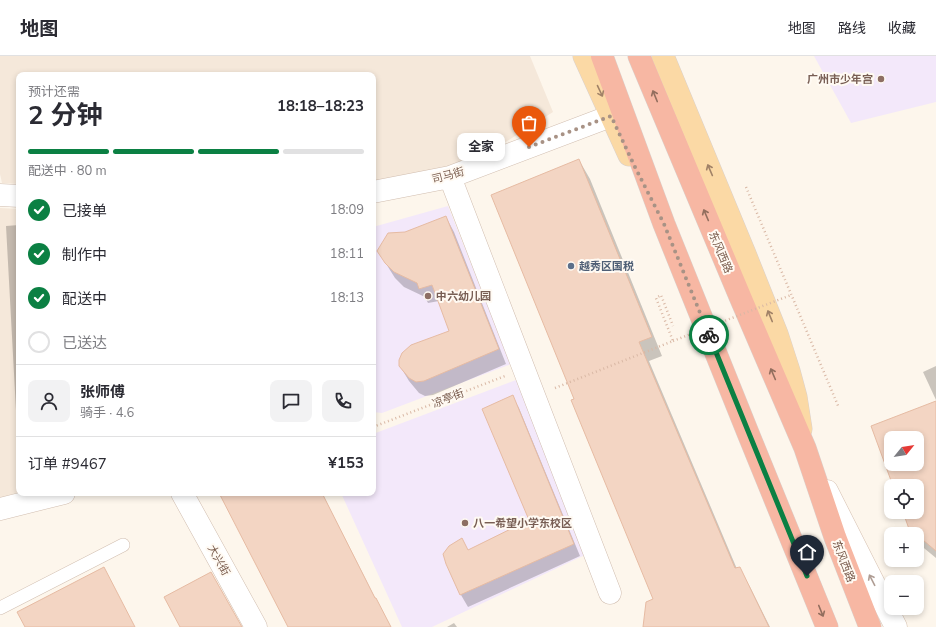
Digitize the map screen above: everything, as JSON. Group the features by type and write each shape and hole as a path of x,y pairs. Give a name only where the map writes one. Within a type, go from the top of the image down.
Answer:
{"highway":[{"path":"602,56 664,224 827,627"},
{"name":"东风西路","path":"639,56 740,299 805,448 835,537 870,627"}],"main road":[{"path":"584,56 635,167 664,224"},
{"name":"东风西路","path":"663,56 777,334 796,397 805,448"}],"street":[{"name":"司马街","path":"376,191 450,177 611,116"},
{"path":"450,177 610,593"},
{"path":"0,195 16,196"},
{"path":"805,448 896,627"},
{"path":"0,509 52,496"},
{"name":"大兴街","path":"184,496 256,627"}],"lane":[{"path":"0,608 122,545"}],"path":[{"path":"746,188 839,408"},
{"path":"673,326 661,295 656,298 673,341"},
{"path":"534,397 791,295"},
{"name":"凉亭街","path":"376,426 524,369"}],"shaded area":[{"path":"0,56 530,56 553,112 450,177 376,191 376,72 16,72 16,184 2,183 0,174"},
{"name":"广州市少年宫","path":"814,56 936,56 936,102 851,123"},
{"name":"中六幼儿园","path":"448,206 511,364 382,413 376,412 376,226"},
{"path":"0,208 16,209 16,493 0,498"},
{"name":"八一希望小学东校区","path":"516,380 587,554 432,627 402,627 342,496 376,496 376,433"}],"building":[{"path":"579,159 652,337 639,342 735,568 740,567 769,627 643,627 646,602 653,599 571,400 574,399 491,195"},
{"path":"446,216 499,349 424,381 416,382 409,378 399,366 399,360 402,353 411,345 449,331 432,285 419,289 417,283 394,272 385,263 377,251 388,233 405,232"},
{"path":"513,395 574,544 460,595 443,554 449,546 462,538 468,550 529,520 482,409"},
{"path":"936,401 936,551 924,541 924,527 908,527 905,519 924,519 924,479 890,479 888,471 924,471 924,431 884,431 884,461 871,426"},
{"path":"221,496 324,496 391,627 288,627"},
{"path":"104,567 135,627 25,627 17,612"},
{"path":"211,572 242,627 180,627 164,597"}],"way so far":[{"path":"529,147 611,116 664,224 709,335"}],"place":[{"name":"广州市少年宫","path":"881,79"},
{"name":"全家","path":"529,147"},
{"name":"越秀区国税","path":"571,266"},
{"name":"中六幼儿园","path":"428,296"},
{"name":"八一希望小学东校区","path":"465,523"}],"route":[{"path":"709,335 807,576"}]}
